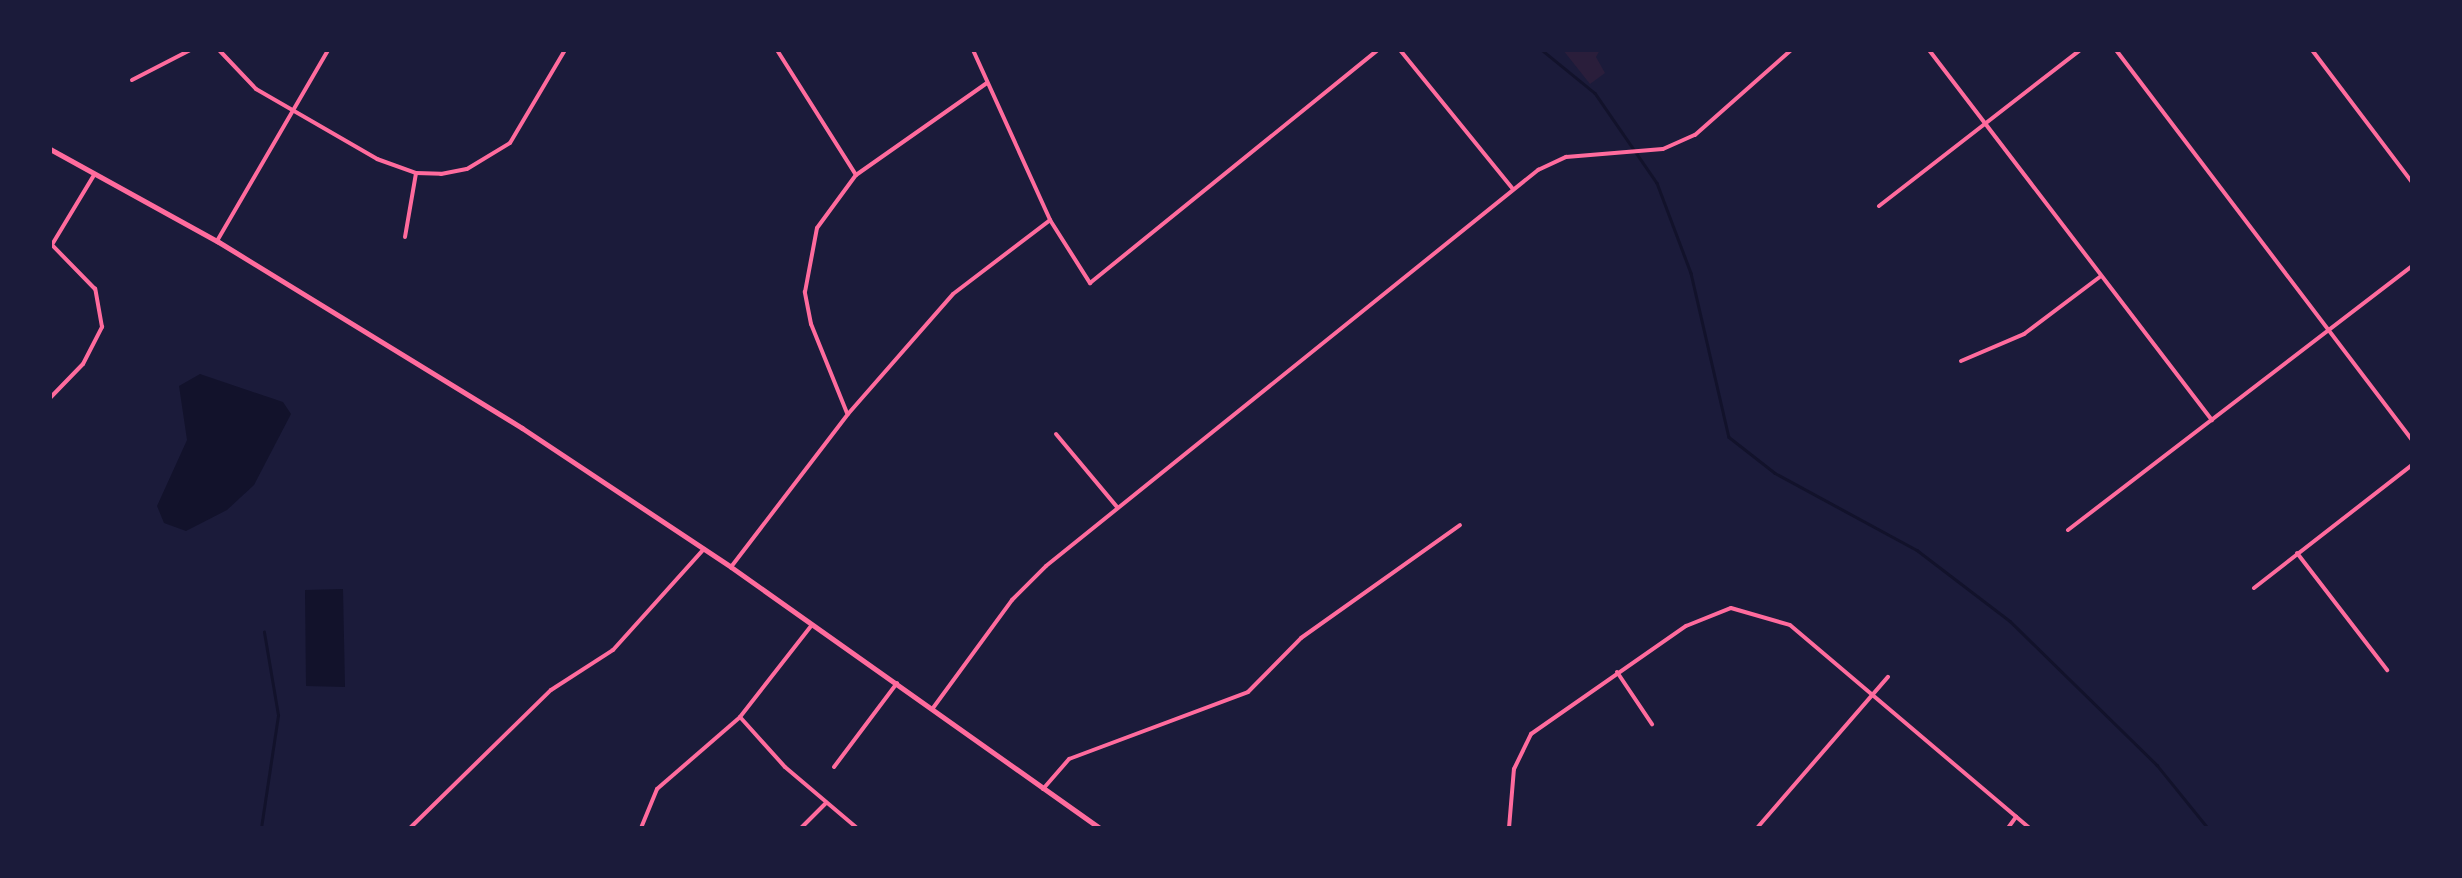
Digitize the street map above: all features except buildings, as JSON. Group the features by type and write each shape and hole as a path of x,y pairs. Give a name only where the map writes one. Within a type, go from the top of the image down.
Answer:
{"street":[{"path":"132,80 190,50"},
{"path":"219,50 241,79 378,159 416,174 466,170 510,143 565,50"},
{"path":"217,241 328,50"},
{"path":"777,50 856,175"},
{"path":"972,50 1050,220 1090,283 1378,50"},
{"path":"1400,50 1512,189"},
{"path":"932,708 1012,600 1117,507 1512,189 1566,157 1664,148 1696,136 1791,50"},
{"path":"1929,50 2212,420"},
{"path":"1880,206 2080,50"},
{"path":"2116,50 2412,440"},
{"path":"2312,50 2412,182"},
{"path":"848,414 810,324 805,292 817,228 856,175 987,84"},
{"path":"50,148 217,241 732,566 1099,828"},
{"path":"50,398 83,364 102,327 95,289 51,245 94,174"},
{"path":"405,236 416,174"},
{"path":"732,566 848,414 953,294 1050,220"},
{"path":"2068,530 2412,266"},
{"path":"1961,361 2024,334 2102,276"},
{"path":"1056,434 1117,507"},
{"path":"2254,588 2412,466"},
{"path":"1043,790 1069,759 1248,692 1301,638 1460,525"},
{"path":"410,828 490,744 551,690 613,650 704,548"},
{"path":"2297,553 2387,670"},
{"path":"1508,828 1514,769 1530,734 1701,618 1748,609 1790,626 2029,828"},
{"path":"641,828 658,790 740,717 812,625"},
{"path":"1618,672 1652,724"},
{"path":"1757,828 1888,677"},
{"path":"834,767 896,683"},
{"path":"740,717 857,828"},
{"path":"801,828 826,802"},
{"path":"2008,828 2016,817"}],"shaded area":[{"path":"1563,50 1600,50 1596,57 1605,73 1590,84"},
{"path":"200,374 283,402 291,414 254,485 227,510 186,531 164,523 157,506 187,440 179,386"},
{"path":"343,589 345,687 306,686 305,590"}],"waterway":[{"path":"1542,50 1595,93 1657,183 1691,273 1729,437 1775,473 1917,550 2010,621 2157,765 2208,828"},
{"path":"261,828 278,715 264,632"}]}
